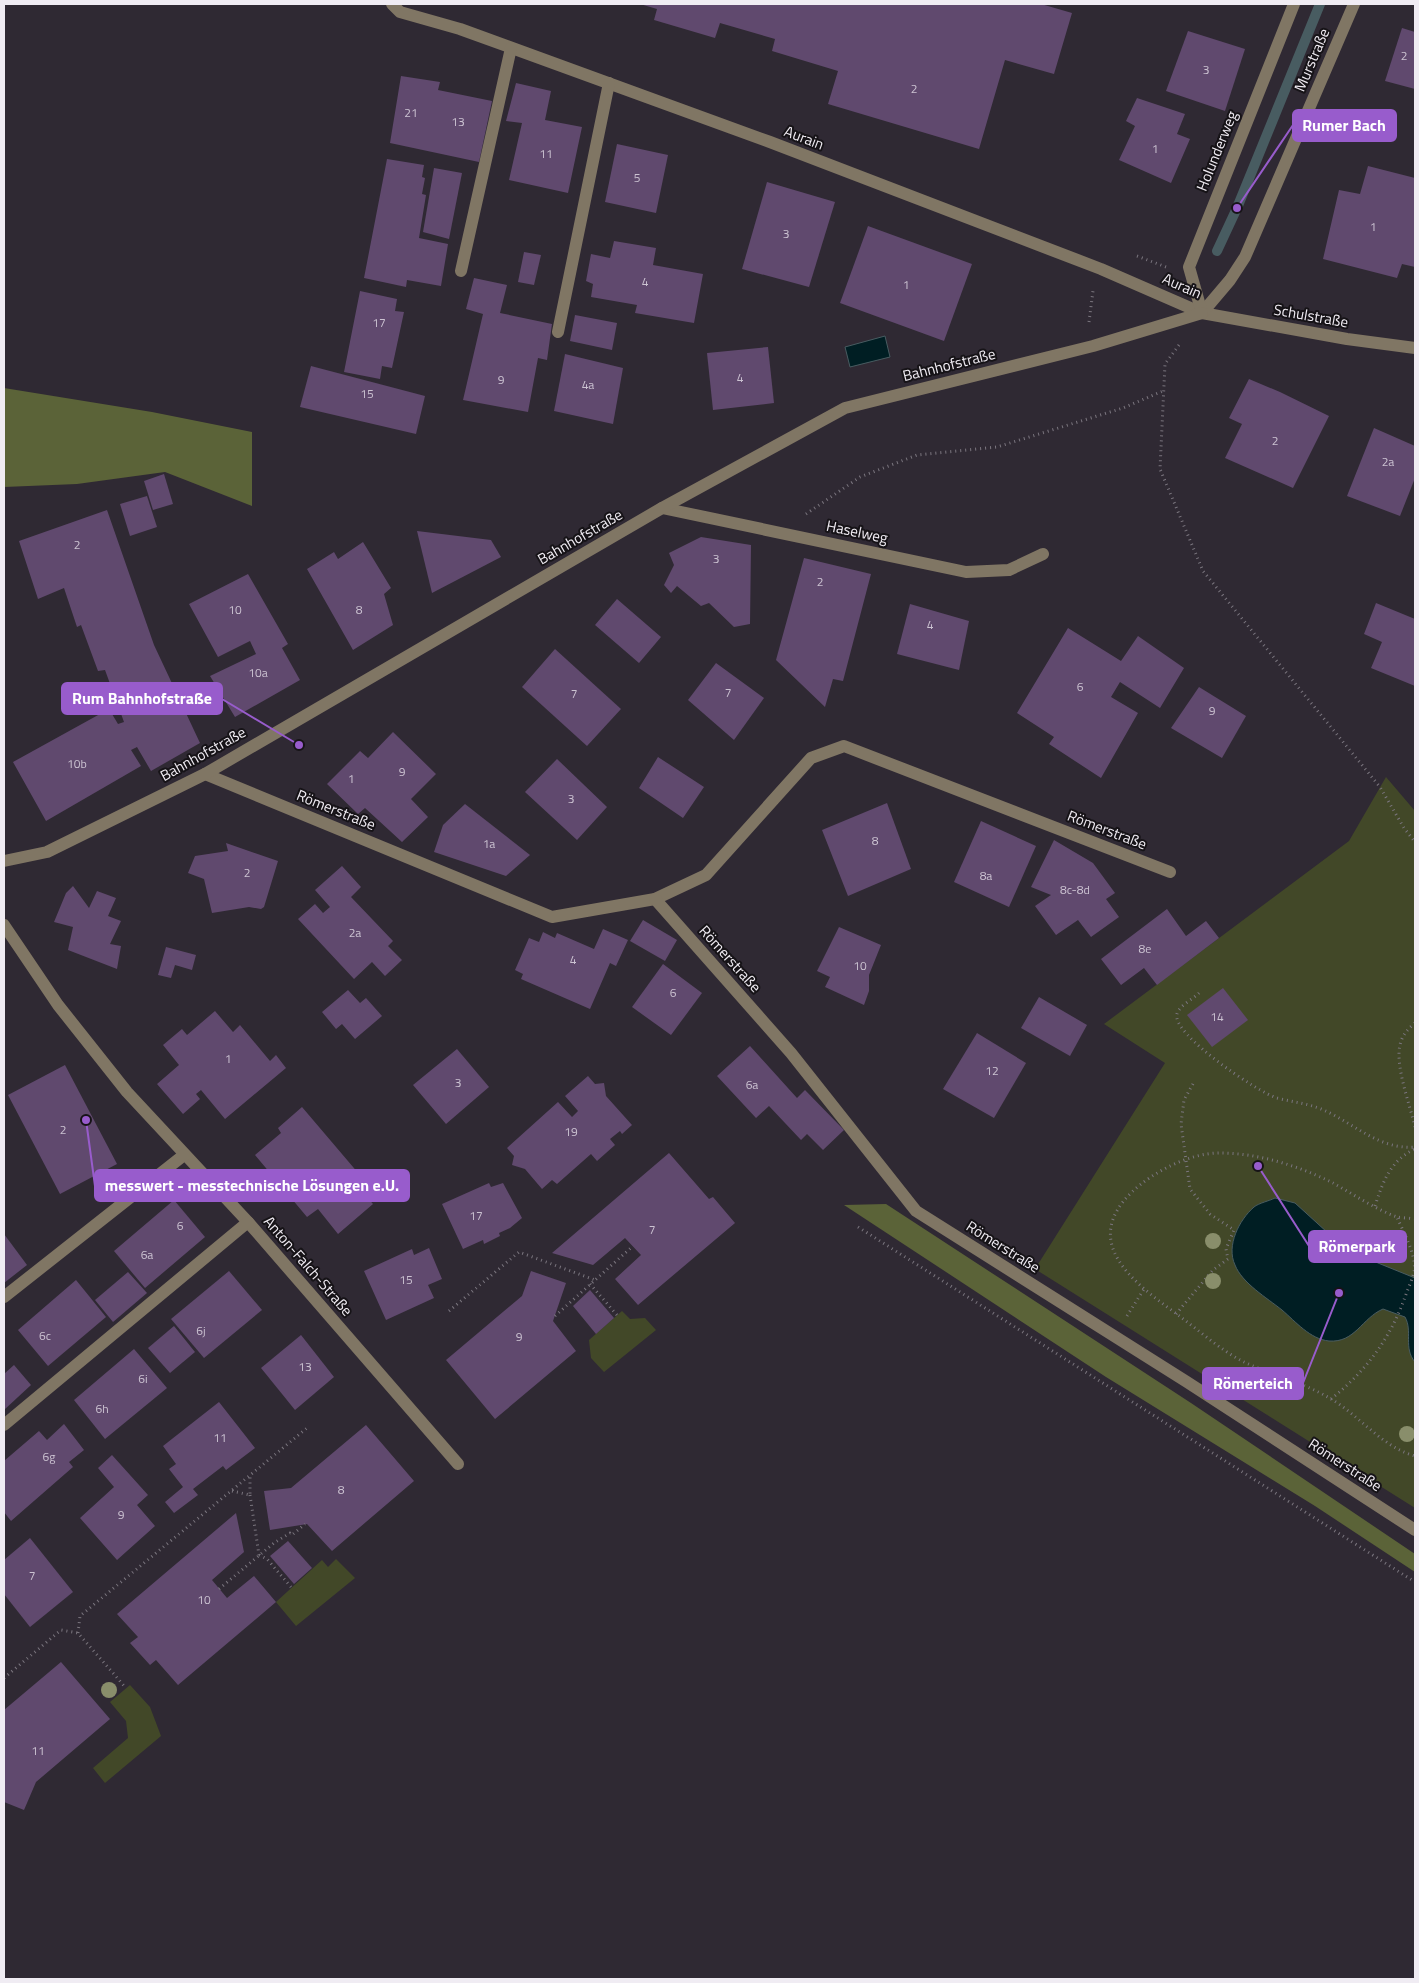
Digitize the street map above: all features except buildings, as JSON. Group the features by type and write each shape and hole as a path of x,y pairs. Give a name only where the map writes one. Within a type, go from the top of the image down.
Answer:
{"street":[{"name":"Aurain","path":"392,4 400,12 511,48 770,142 1083,262 1202,313"},
{"name":"Holunderweg","path":"1202,313 1189,267 1294,4"},
{"name":"Murstraße","path":"1202,313 1230,280 1245,257 1354,4"},
{"path":"461,271 511,48"},
{"path":"558,332 608,83"},
{"name":"Bahnhofstraße","path":"4,861 47,852 205,774 662,508 845,408 1093,346 1202,313"},
{"name":"Schulstraße","path":"1202,313 1346,339 1415,348"},
{"name":"Haselweg","path":"662,508 966,572 1009,570 1043,554"},
{"name":"Römerstraße","path":"205,774 552,917 655,899 706,875 811,758 844,746 1170,872"},
{"name":"Römerstraße","path":"655,899 792,1052 916,1211 1415,1530"},
{"name":"Anton-Falch-Straße","path":"4,925 58,1005 88,1045 184,1155 248,1222 458,1464"},
{"path":"4,1297 184,1155"},
{"path":"4,1425 248,1222"}],"path":[{"path":"1093,346 1089,324 1090,300 1095,287"},
{"path":"1202,313 1165,364 1160,469 1203,571 1380,787 1404,828 1415,842"},
{"path":"778,532 860,477 917,455 996,447 1123,408 1163,391"},
{"path":"1199,994 1181,1008 1177,1015 1178,1022 1201,1050 1275,1098 1300,1101 1322,1109 1372,1138 1389,1145 1415,1148"},
{"path":"1415,1023 1406,1030 1400,1044 1399,1059 1415,1127"},
{"path":"1176,1314 1213,1270 1228,1259 1226,1249 1234,1230 1210,1214 1190,1189 1184,1160 1181,1113 1184,1100 1194,1082"},
{"path":"1375,1206 1388,1170 1415,1148"},
{"path":"1415,1219 1397,1217 1331,1182 1274,1161 1219,1153 1184,1160 1143,1183 1122,1204 1114,1218 1111,1234 1113,1250 1126,1272 1176,1314 1242,1361 1332,1399 1384,1440 1405,1453 1415,1456"},
{"path":"1332,1399 1373,1360 1399,1314 1412,1276 1414,1262 1397,1217"},
{"path":"858,1227 1415,1582"},
{"path":"555,1316 633,1246"},
{"path":"448,1311 519,1252 595,1280"},
{"path":"590,1284 617,1315"},
{"path":"1114,1336 1144,1289"},
{"path":"78,1633 80,1616 307,1428"},
{"path":"250,1475 250,1495 260,1555"},
{"path":"231,1490 250,1495"},
{"path":"219,1589 260,1555 290,1533 292,1535 305,1524"},
{"path":"260,1555 267,1559 291,1587"},
{"path":"4,1678 61,1630 78,1633 126,1688"}],"green space":[{"path":"4,388 152,412 252,432 252,506 165,472 77,484 4,487"},
{"path":"1386,777 1415,811 1415,1508 1035,1269 1165,1063 1104,1024 1349,841"},
{"path":"886,1204 1191,1403 1415,1554 1415,1572 1315,1506 1106,1377 844,1205"},
{"path":"622,1311 630,1319 645,1318 656,1330 604,1372 591,1358 589,1340"},
{"path":"336,1559 355,1578 296,1626 276,1602 322,1560 328,1567"},
{"path":"130,1685 150,1707 161,1736 105,1783 93,1768 128,1738 126,1721 110,1702"}],"shaded area":[{"path":"885,336 890,357 850,367 845,347"},
{"path":"1275,1198 1295,1203 1339,1243 1378,1263 1415,1278 1415,1362 1411,1357 1405,1317 1383,1309 1345,1338 1338,1341 1322,1340 1304,1329 1243,1278 1235,1265 1232,1250 1239,1226 1254,1207"}],"waterway":[{"path":"1217,251 1237,208 1320,4"}],"place":[{"name":"Rumer Bach","path":"1237,208"},
{"name":"Rum Bahnhofstraße","path":"299,745"},
{"name":"messwert - messtechnische Lösungen e.U.","path":"86,1120"},
{"name":"Römerpark","path":"1258,1166"},
{"name":"Römerteich","path":"1339,1293"}]}
